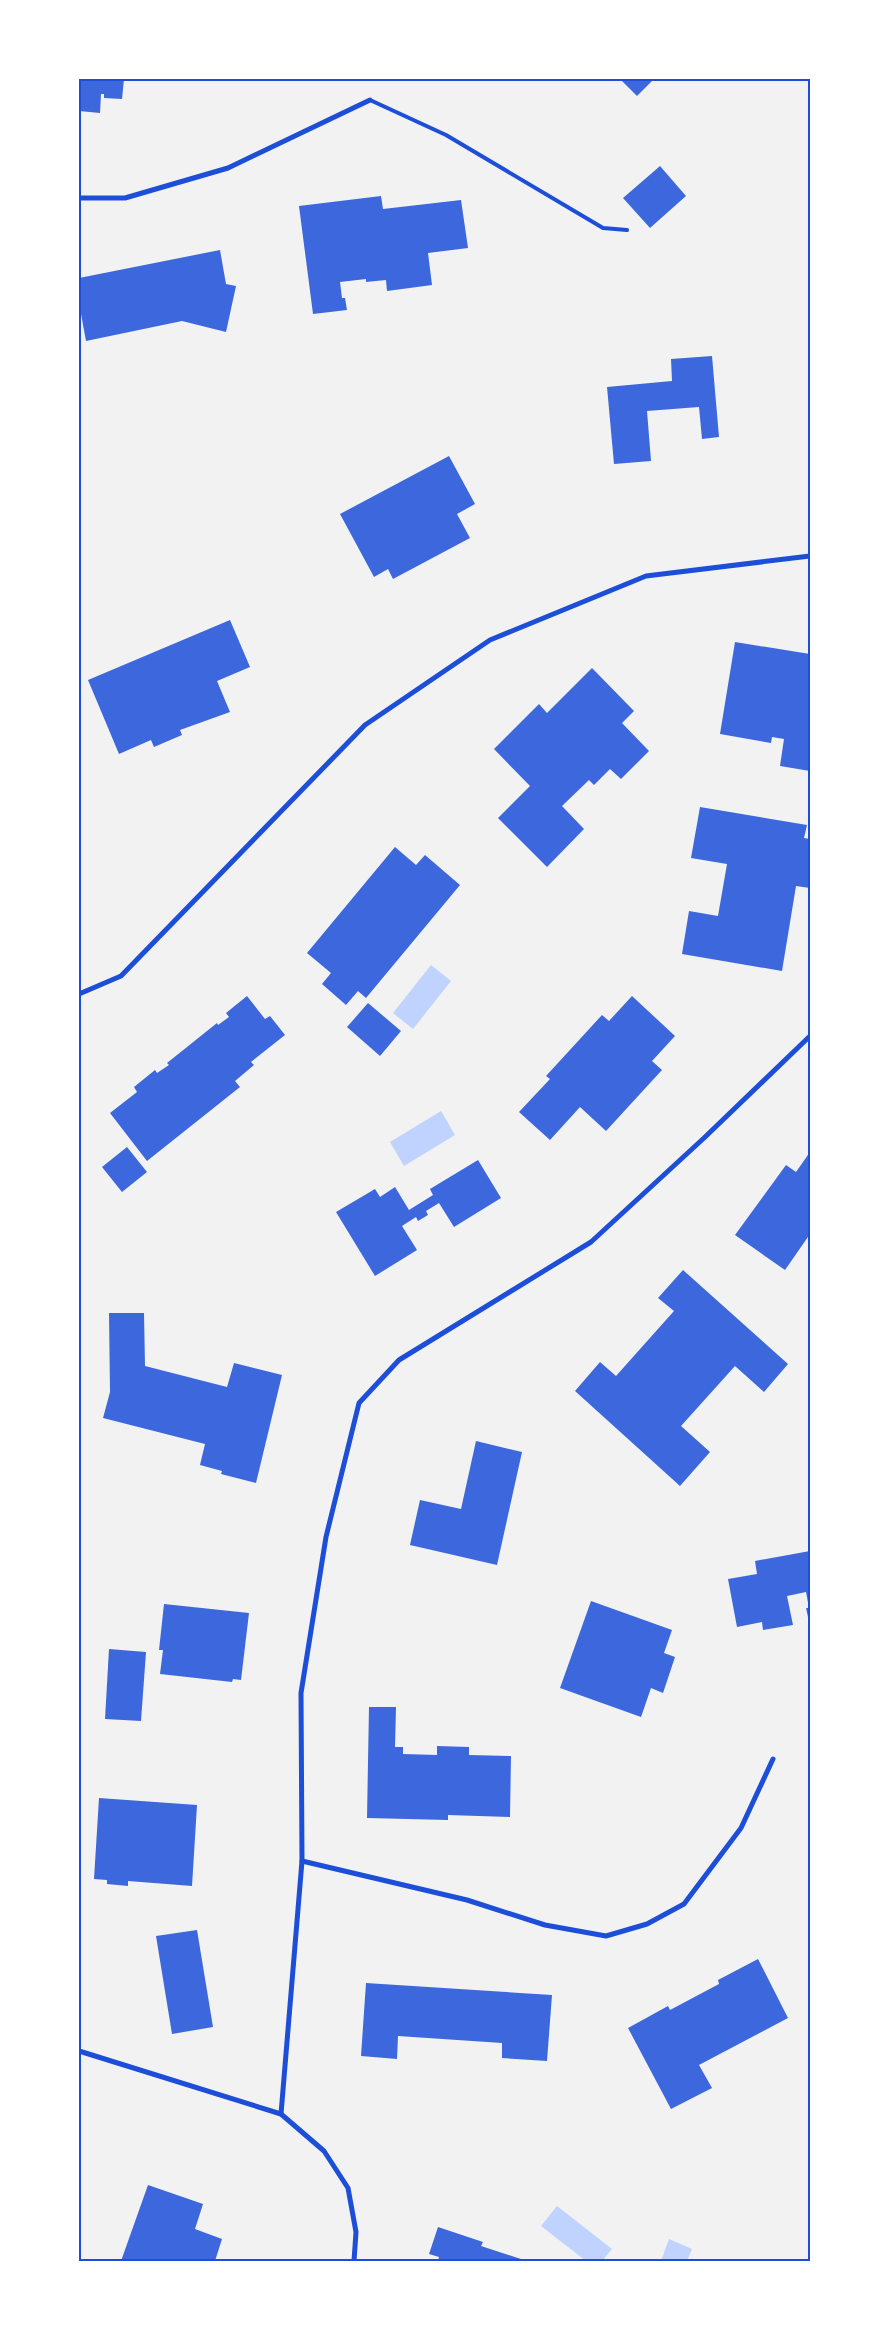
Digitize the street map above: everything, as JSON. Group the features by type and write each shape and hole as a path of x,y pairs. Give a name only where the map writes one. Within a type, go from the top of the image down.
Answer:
{"street":[{"path":"79,198 125,198 228,168 370,100"},
{"path":"79,994 121,976 366,725 490,640 646,576 810,556"},
{"path":"281,2114 302,1861 301,1693 326,1537 359,1403 398,1360 591,1242 704,1138 810,1036"},
{"path":"302,1861 467,1900 545,1925 606,1936 647,1924 684,1904 741,1828 773,1759"},
{"path":"79,2051 281,2114 324,2150 348,2188 356,2232 354,2261"}],"lane":[{"path":"370,100 446,135 603,228 627,230"}],"water":[{"path":"431,965 451,981 413,1029 393,1013"},
{"path":"441,1111 455,1135 404,1166 390,1142"},
{"path":"557,2206 612,2249 602,2261 586,2261 541,2226"},
{"path":"669,2239 692,2249 687,2261 661,2261"}],"building":[{"path":"79,79 124,79 122,99 104,98 104,94 101,94 100,113 79,111"},
{"path":"620,79 654,79 637,96"},
{"path":"660,166 686,196 650,228 623,198"},
{"path":"381,196 383,209 461,200 468,248 428,253 432,285 387,291 386,280 366,282 366,279 340,282 342,298 345,298 347,310 313,314 299,206"},
{"path":"220,250 226,284 236,286 226,332 182,321 86,341 79,303 79,278"},
{"path":"712,356 719,437 702,439 699,407 647,411 651,461 614,464 607,387 672,381 671,359"},
{"path":"449,456 475,504 457,514 470,538 393,579 388,569 374,577 340,514"},
{"path":"230,620 250,667 217,681 230,712 180,730 182,735 154,747 151,740 119,754 88,680"},
{"path":"735,642 810,654 810,771 780,766 784,739 772,737 771,743 720,734"},
{"path":"592,668 634,711 622,723 649,751 621,779 610,769 594,785 589,780 562,806 584,829 547,867 498,818 530,786 494,749 539,704 547,713"},
{"path":"700,807 807,825 804,838 810,839 810,888 796,886 782,971 682,954 689,911 718,916 727,864 691,858"},
{"path":"395,847 416,865 425,855 460,885 366,998 358,991 346,1005 322,984 331,973 307,953"},
{"path":"247,996 265,1019 270,1016 285,1035 251,1062 254,1065 235,1081 240,1087 147,1161 110,1113 137,1092 134,1087 155,1070 157,1073 169,1065 167,1063 217,1023 218,1025 229,1017 226,1013"},
{"path":"632,996 675,1036 652,1061 662,1070 606,1131 580,1107 550,1140 519,1112 550,1079 546,1076 602,1015 609,1021"},
{"path":"368,1003 401,1031 380,1056 347,1027"},
{"path":"127,1147 147,1172 122,1192 102,1167"},
{"path":"810,1152 810,1234 785,1270 735,1235 786,1165 796,1172"},
{"path":"478,1160 501,1198 454,1227 439,1203 426,1211 428,1215 418,1221 416,1217 402,1226 417,1250 375,1276 336,1212 375,1189 380,1197 395,1187 409,1210 433,1195 430,1189"},
{"path":"683,1270 788,1364 764,1392 735,1366 681,1426 710,1452 680,1486 575,1391 600,1362 616,1376 674,1311 658,1298"},
{"path":"109,1313 144,1313 145,1366 227,1387 234,1363 282,1375 256,1483 221,1474 222,1471 200,1465 205,1444 103,1418 110,1392"},
{"path":"476,1441 522,1452 497,1565 410,1545 420,1500 461,1509"},
{"path":"810,1551 810,1626 806,1608 809,1608 806,1592 787,1596 793,1625 763,1630 762,1622 737,1627 728,1579 757,1574 755,1561"},
{"path":"591,1601 672,1630 664,1653 675,1657 663,1693 651,1688 641,1717 560,1688"},
{"path":"164,1604 249,1613 241,1680 233,1679 232,1682 160,1674 163,1650 159,1650"},
{"path":"109,1649 146,1652 141,1721 105,1719"},
{"path":"369,1707 396,1707 395,1747 403,1747 403,1754 437,1755 437,1746 469,1747 469,1755 511,1756 510,1817 448,1815 448,1820 367,1818"},
{"path":"99,1798 197,1805 192,1886 128,1881 128,1886 107,1884 107,1880 94,1879"},
{"path":"197,1930 213,2027 172,2034 156,1936"},
{"path":"758,1959 788,2018 699,2065 712,2088 671,2109 628,2028 668,2006 670,2010 719,1984 718,1980"},
{"path":"366,1983 552,1995 547,2061 502,2058 502,2043 398,2036 397,2059 361,2056"},
{"path":"148,2185 203,2204 195,2229 222,2239 215,2261 121,2261"},
{"path":"438,2227 483,2242 481,2246 527,2261 438,2261 439,2257 429,2254"}]}
